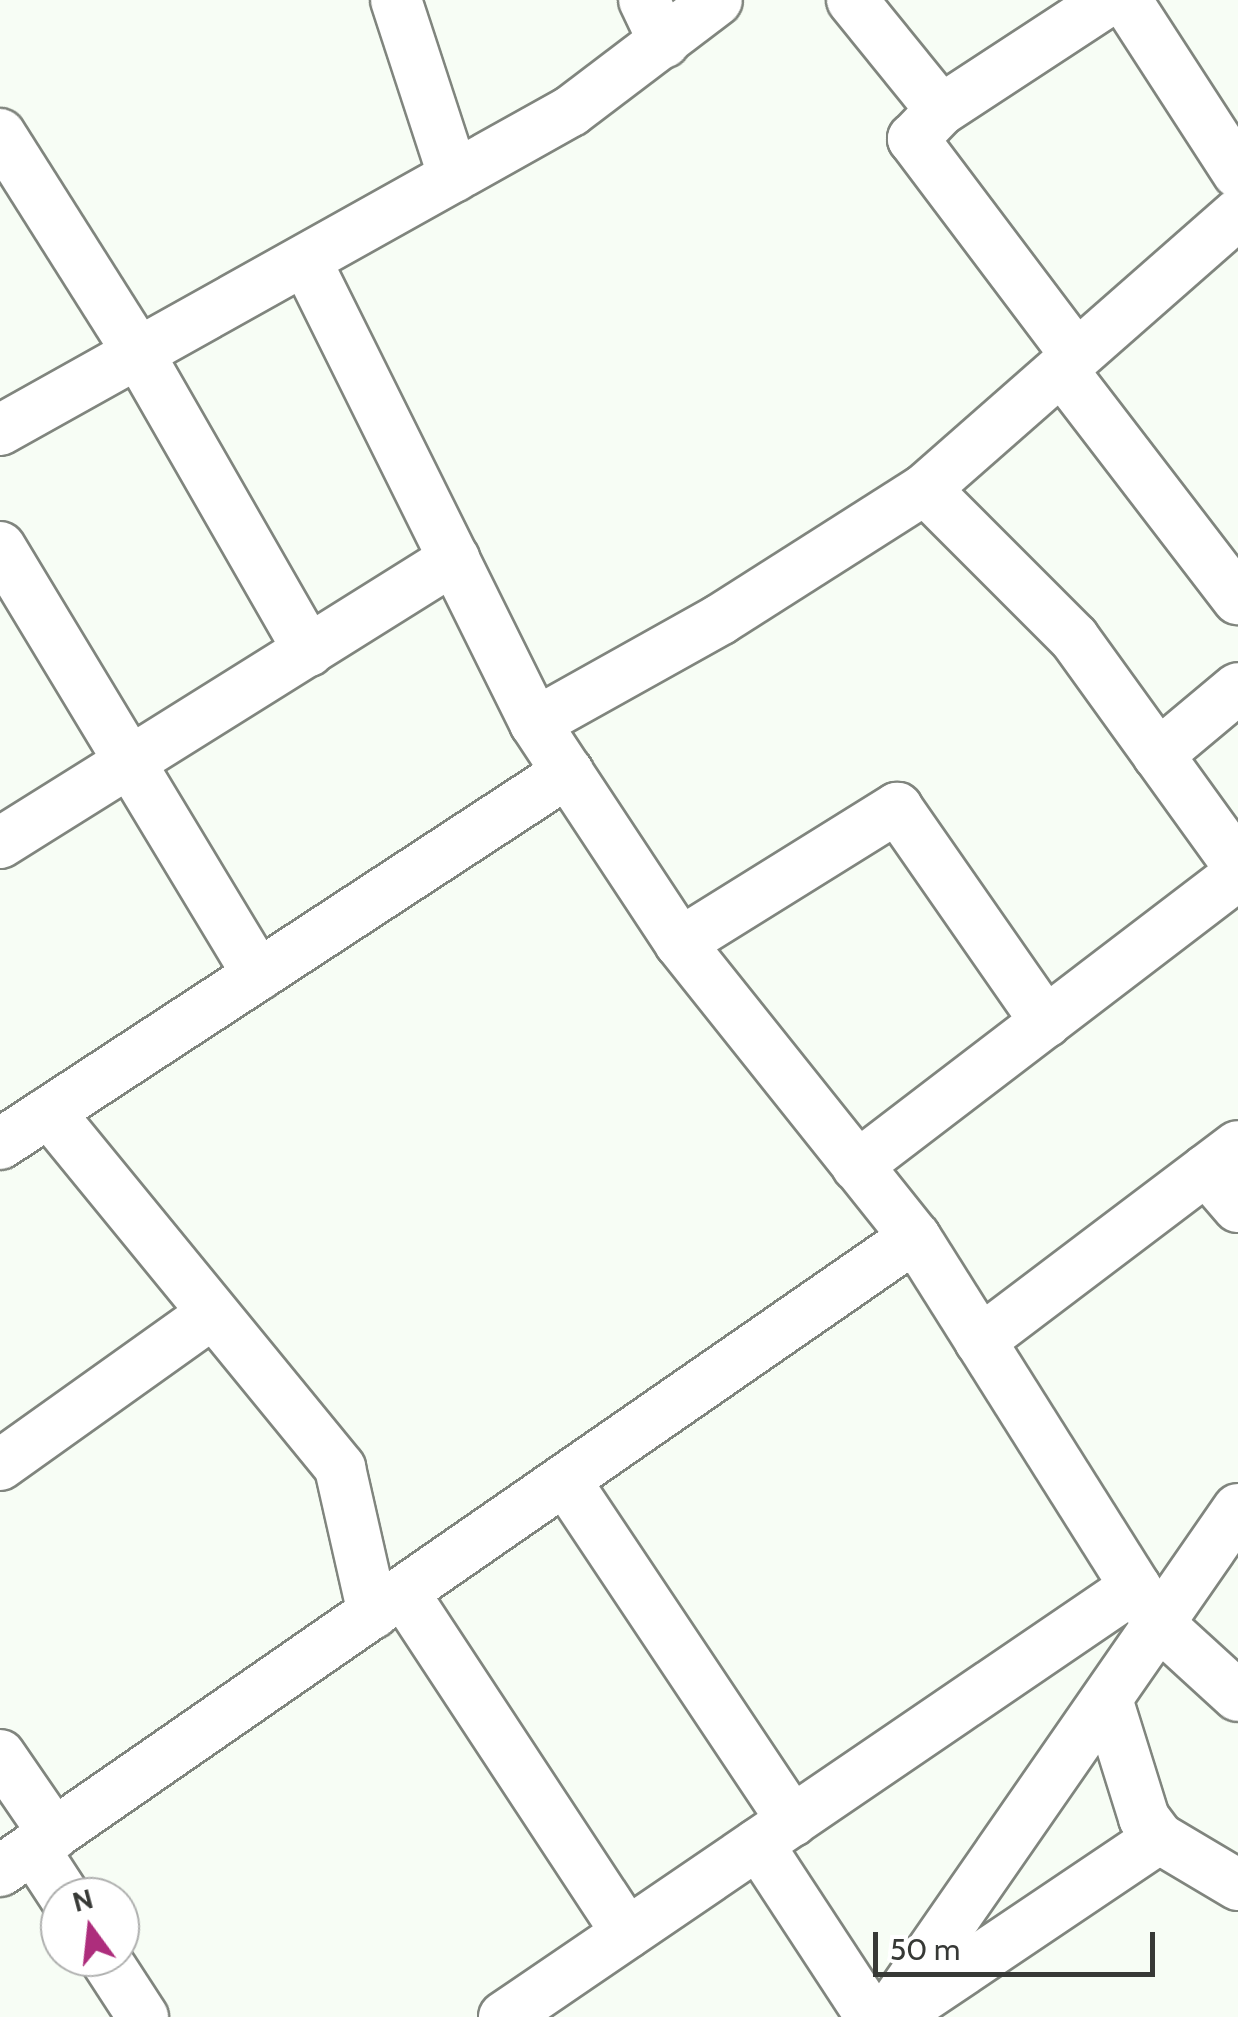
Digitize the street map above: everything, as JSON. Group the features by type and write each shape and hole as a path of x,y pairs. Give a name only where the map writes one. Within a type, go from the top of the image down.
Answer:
{"street":[{"path":"396,0 454,177"},
{"path":"0,430 136,349 306,261 571,112 654,21 717,0"},
{"path":"852,0 941,110"},
{"path":"1109,0 941,110 913,139 1238,599"},
{"path":"1126,0 1238,173"},
{"path":"0,134 136,349 309,651"},
{"path":"535,723 720,619 925,490 1238,214"},
{"path":"306,261 535,723 680,943 915,1238 1147,1605 1238,1696"},
{"path":"925,490 1074,638 1238,866"},
{"path":"0,546 258,975"},
{"path":"0,843 454,559"},
{"path":"1158,755 1238,688"},
{"path":"0,1144 568,772"},
{"path":"680,943 897,808 1046,1022"},
{"path":"857,1166 1238,875"},
{"path":"49,1112 209,1316 340,1468 388,1603 627,1934"},
{"path":"980,1342 1222,1158 1238,1207"},
{"path":"29,1851 915,1238"},
{"path":"0,1465 209,1316"},
{"path":"565,1480 775,1832 871,2017"},
{"path":"504,2017 775,1832 1147,1605 1238,1509"},
{"path":"886,2017 1107,1699 1147,1605"},
{"path":"1107,1699 1144,1818 1159,1838 1238,1885"},
{"path":"0,1755 29,1851 50,1877"},
{"path":"894,2017 1159,1838"},
{"path":"117,1977 143,2017"}]}
